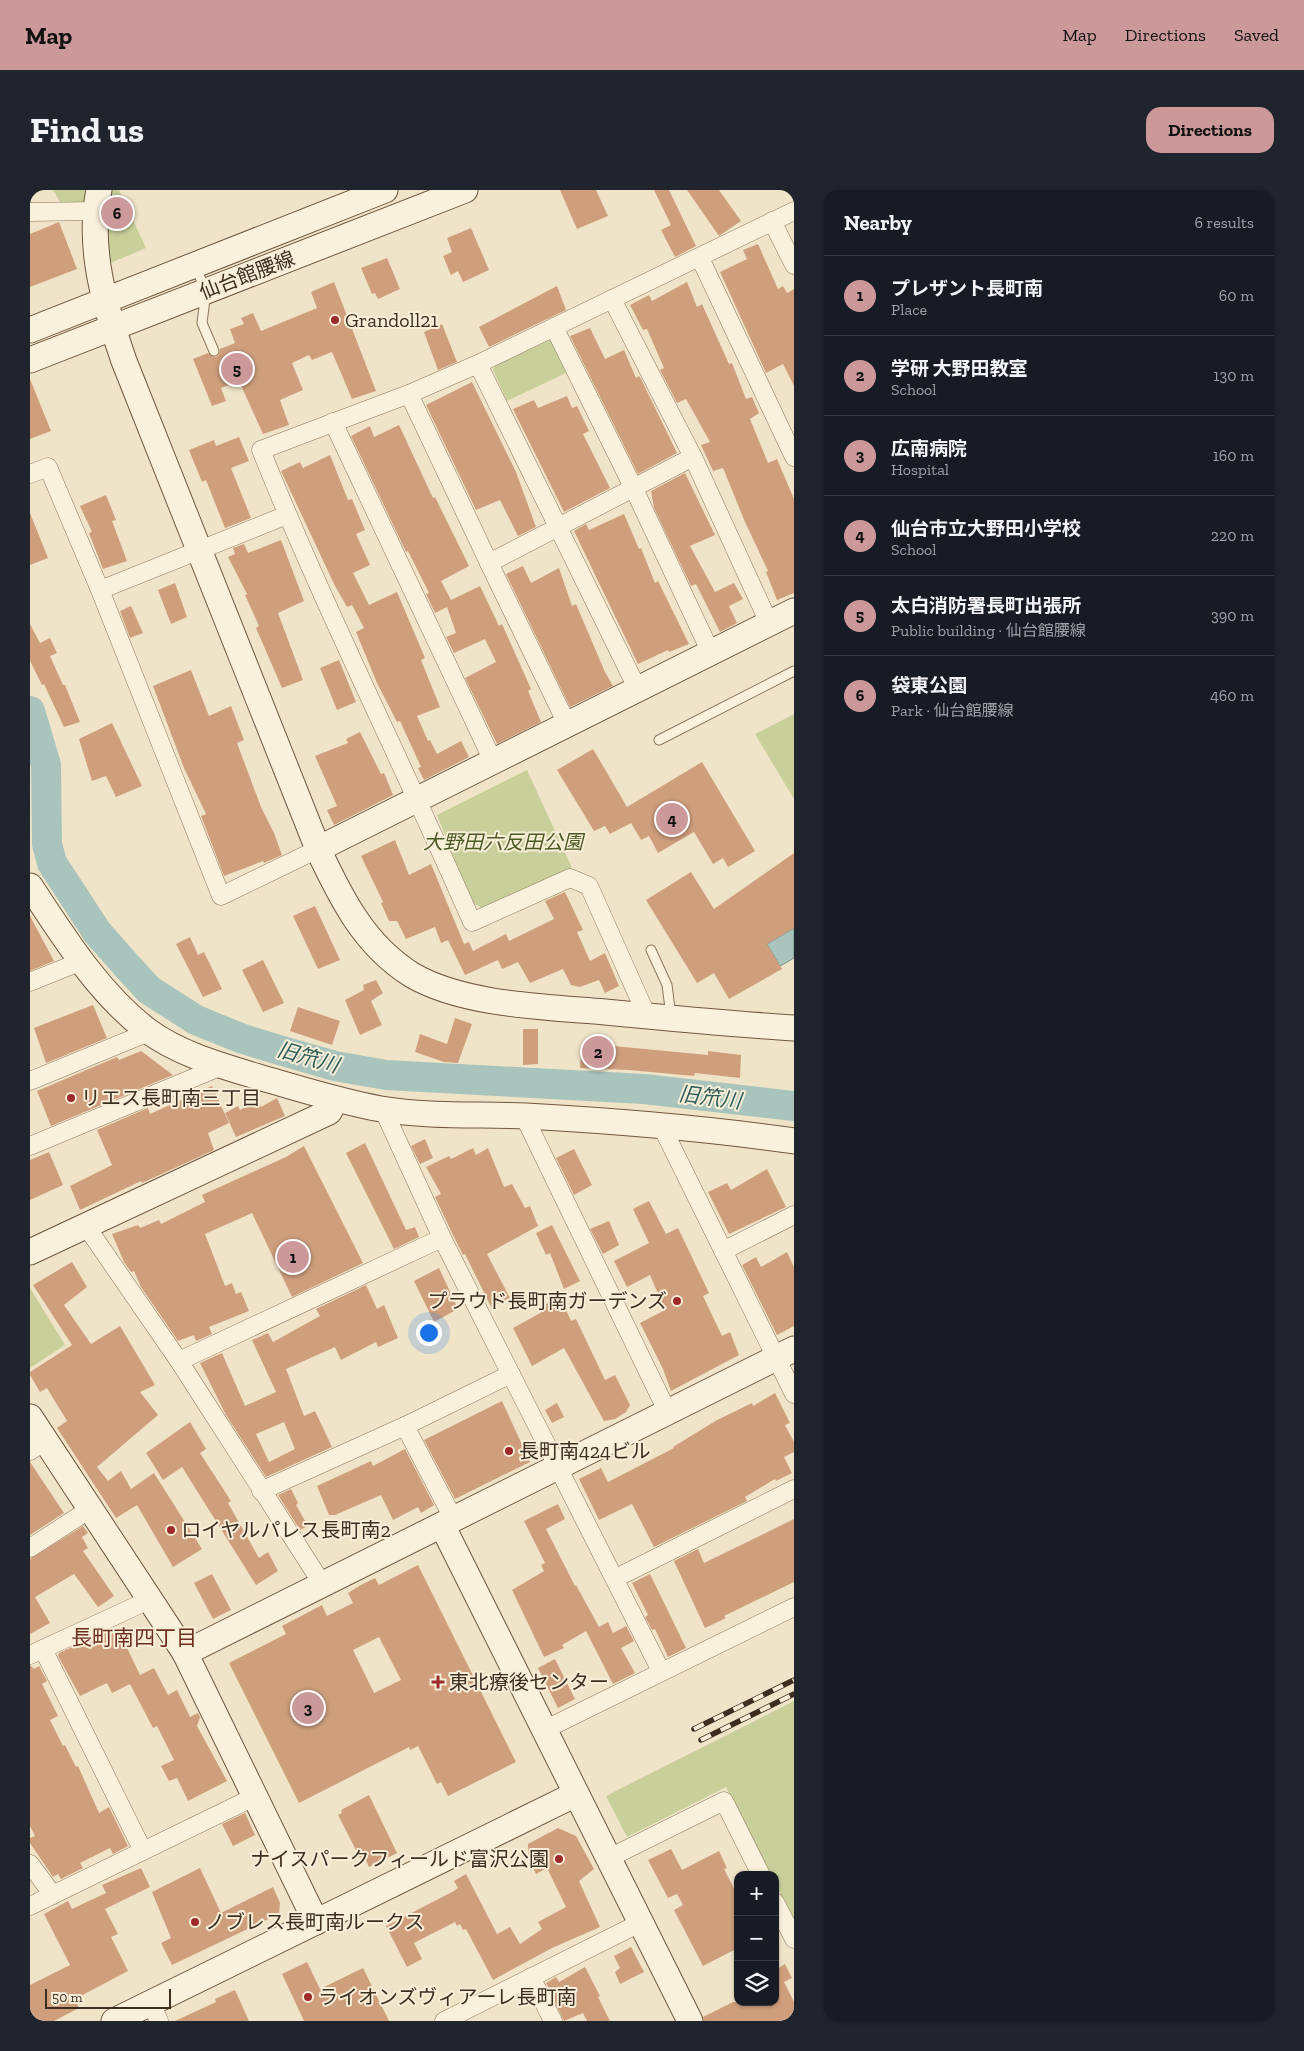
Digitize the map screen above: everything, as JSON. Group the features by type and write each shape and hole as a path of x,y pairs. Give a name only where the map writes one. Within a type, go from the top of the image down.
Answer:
{"street":[{"name":"仙台館腰線","path":"30,330 385,190"},
{"name":"仙台館腰線","path":"30,360 465,190"},
{"path":"30,212 97,200 96,253 105,300 113,327 318,849 345,906 382,950 412,974 446,991 511,1003 794,1028"},
{"path":"647,1016 589,886 570,878 472,922 418,798 287,514 261,450 409,394 478,364 700,258 794,210"},
{"path":"772,221 794,265"},
{"path":"700,258 794,457"},
{"path":"612,299 694,458 769,623"},
{"path":"554,327 634,489 711,653"},
{"path":"478,364 638,690"},
{"path":"409,394 567,724"},
{"path":"333,422 493,761"},
{"path":"489,563 694,458"},
{"path":"30,474 48,467 100,590 221,896 794,612"},
{"path":"100,590 287,514"},
{"path":"30,886 82,961 125,1012 149,1032 182,1051 222,1066 336,1100 383,1110 524,1116 661,1125 794,1141"},
{"path":"30,982 82,961"},
{"path":"30,1081 149,1032"},
{"path":"30,1146 222,1066"},
{"path":"30,1252 329,1112 336,1100"},
{"path":"383,1110 442,1238 560,1467 661,1671"},
{"path":"524,1116 668,1414"},
{"path":"661,1125 723,1250 785,1354 794,1394"},
{"path":"723,1250 794,1216"},
{"path":"86,1226 179,1361 323,1585"},
{"path":"179,1361 442,1238"},
{"path":"185,1653 668,1414 785,1354"},
{"path":"261,1491 405,1426 511,1374"},
{"path":"30,1417 38,1446 90,1509 185,1653 316,1922"},
{"path":"405,1426 544,1730 690,2021"},
{"path":"616,1578 794,1489"},
{"path":"30,1548 90,1509"},
{"path":"143,1851 37,1652 149,1600"},
{"path":"544,1730 794,1607"},
{"path":"114,2021 155,2012 316,1922 576,1794"},
{"path":"30,1906 254,1797"},
{"path":"607,1858 724,1801 759,1871"},
{"path":"30,1864 53,1895"},
{"path":"779,1910 794,1939"},
{"path":"444,2021 640,1923"},
{"path":"531,1977 553,2021"}],"lane":[{"path":"194,265 206,291 202,323 214,351"},
{"path":"660,740 794,671"},
{"path":"651,950 666,985 671,1018"}],"green space":[{"path":"53,190 89,190 87,203 60,202"},
{"path":"109,190 119,190 146,248 108,264 102,228"},
{"path":"549,336 566,373 507,401 493,370 497,360"},
{"path":"794,714 794,799 755,734"},
{"name":"大野田六反田公園","path":"527,770 572,868 483,908 472,903 437,815"},
{"path":"30,1288 65,1345 30,1368"},
{"path":"794,1701 794,1920 779,1891 779,1871 769,1871 726,1787 627,1837 606,1796"}],"water":[{"path":"794,928 794,958 780,966 767,944"}],"building":[{"path":"560,190 596,190 608,216 577,229"},
{"path":"654,190 669,190 696,246 675,257 661,230 671,225"},
{"path":"687,190 719,190 741,221 719,236"},
{"path":"59,222 77,269 30,287 30,234"},
{"path":"471,228 489,270 463,282 458,271 451,275 443,256 452,252 447,238"},
{"path":"758,244 778,289 783,286 787,293 794,289 794,386 783,364 766,373 720,272 747,259 743,250"},
{"path":"387,258 400,289 378,299 375,293 372,294 361,268"},
{"path":"334,282 376,391 352,399 332,352 312,360 309,355 292,363 303,390 280,400 289,425 263,434 239,381 221,388 226,401 212,406 193,359 208,353 216,357 220,349 235,343 230,329 244,324 241,318 253,313 261,331 317,308 311,292"},
{"path":"687,282 697,307 702,304 729,364 732,363 746,399 752,397 759,413 750,419 768,463 777,459 794,499 794,593 777,600 766,572 768,571 723,468 713,471 701,445 710,442 686,399 677,403 660,370 664,368 647,329 643,330 630,305 649,295 652,301"},
{"path":"557,286 566,310 489,347 479,327"},
{"path":"442,324 457,362 438,370 424,332"},
{"path":"590,328 605,359 624,350 636,378 639,376 641,379 677,453 638,474 570,336"},
{"path":"30,379 51,431 30,439"},
{"path":"472,382 516,472 536,527 518,536 500,500 476,510 426,405"},
{"path":"567,396 572,408 577,406 589,431 583,434 610,488 564,512 513,409 534,400 538,408"},
{"path":"399,425 433,498 435,497 469,566 441,581 451,600 480,586 499,626 502,624 531,689 528,691 541,722 497,744 465,678 496,662 485,639 454,653 446,637 456,633 447,607 435,613 426,594 429,593 408,551 406,552 351,436 370,426 374,437"},
{"path":"239,437 249,461 231,468 251,518 225,528 206,480 202,482 189,450 214,440 216,446"},
{"path":"330,455 348,500 352,499 365,530 356,534 370,565 353,573 369,605 397,592 425,658 421,660 440,707 417,716 428,741 430,740 437,754 461,741 469,757 424,780 418,768 421,767 400,721 397,722 377,683 356,632 364,628 352,605 347,607 335,586 281,471 300,462 303,468"},
{"path":"685,473 715,535 690,546 715,592 734,583 743,599 729,606 737,623 720,632 696,584 691,586 654,508 651,491"},
{"path":"106,495 116,520 112,521 127,561 103,569 89,533 92,532 80,506"},
{"path":"30,513 48,558 30,565"},
{"path":"624,514 639,549 641,548 655,583 658,581 689,644 669,652 668,650 638,664 574,531 586,524 589,530"},
{"path":"281,540 304,601 278,613 303,680 282,688 256,628 259,626 245,595 247,594 228,557 235,554 233,548 244,544 248,553"},
{"path":"523,566 531,583 559,568 572,606 576,604 605,672 613,686 570,707 506,574"},
{"path":"175,583 187,617 171,624 158,590"},
{"path":"131,606 143,633 130,638 120,611"},
{"path":"30,624 40,643 50,638 57,653 50,656 63,685 65,685 80,722 64,727 44,684 42,685 30,661"},
{"path":"339,660 356,702 337,710 320,668"},
{"path":"191,670 209,716 231,706 244,740 237,743 261,807 282,855 224,876 201,816 206,814 184,768 153,686"},
{"path":"112,723 142,786 116,797 106,776 92,781 79,739"},
{"path":"360,732 381,774 384,773 393,795 334,825 327,810 337,806 315,756 348,743 346,739"},
{"path":"593,749 627,807 702,762 755,851 728,867 723,858 713,864 694,832 658,853 649,836 641,840 631,823 610,834 605,826 594,831 557,770"},
{"path":"395,840 409,875 431,864 464,944 469,942 473,951 506,934 509,941 554,919 545,901 565,892 583,930 577,932 590,961 605,953 619,986 605,993 599,980 580,987 571,985 563,969 530,983 518,962 502,969 498,960 465,975 448,940 441,943 435,927 406,939 397,921 389,921 381,903 383,902 361,856"},
{"path":"794,853 794,928 767,944 782,969 729,999 714,973 697,983 646,900 691,872 714,909"},
{"path":"315,906 340,960 318,969 293,916"},
{"path":"30,916 54,961 30,971"},
{"path":"190,937 198,955 204,952 222,989 203,997 176,944"},
{"path":"263,960 284,1003 263,1012 242,970"},
{"path":"376,980 383,993 371,1001 382,1025 360,1035 345,1000 364,990 363,985"},
{"path":"93,1005 107,1038 46,1063 34,1028"},
{"path":"298,1007 340,1021 332,1045 290,1031"},
{"path":"455,1018 472,1024 458,1063 444,1062 415,1052 420,1034 447,1044"},
{"path":"523,1029 538,1029 538,1064 523,1065"},
{"path":"582,1043 708,1055 708,1051 741,1055 740,1078 695,1073 694,1076 580,1068"},
{"path":"141,1051 173,1075 51,1126 37,1091 117,1057 119,1060"},
{"path":"212,1086 229,1123 208,1133 214,1150 142,1183 141,1181 80,1210 70,1186 112,1165 97,1130 148,1108 150,1114"},
{"path":"277,1098 285,1116 236,1137 225,1113 238,1106 240,1110 257,1101 261,1107"},
{"path":"425,1139 433,1158 420,1164 411,1146"},
{"path":"365,1143 406,1230 415,1227 419,1237 394,1249 346,1153"},
{"path":"304,1146 363,1263 292,1297 252,1213 205,1234 225,1286 232,1283 236,1294 241,1292 249,1311 209,1327 212,1334 196,1341 194,1335 178,1341 141,1287 134,1271 131,1272 124,1262 112,1234 138,1225 140,1228 159,1220 161,1224 205,1202 202,1195 286,1157"},
{"path":"473,1148 476,1155 488,1148 504,1187 512,1184 525,1208 530,1206 538,1226 487,1254 510,1298 491,1307 435,1197 441,1194 426,1167 449,1156 451,1159"},
{"path":"574,1149 592,1185 574,1195 556,1158"},
{"path":"49,1152 63,1185 30,1200 30,1160"},
{"path":"767,1169 786,1207 729,1234 708,1192 727,1183 731,1190"},
{"path":"649,1201 666,1234 678,1228 709,1293 703,1296 722,1336 730,1332 739,1355 671,1391 663,1369 640,1323 665,1310 650,1275 627,1287 614,1261 649,1243 633,1209"},
{"path":"609,1221 619,1245 603,1254 590,1229"},
{"path":"552,1225 580,1281 564,1289 550,1253 546,1255 536,1233"},
{"path":"787,1252 794,1267 794,1326 777,1335 742,1265 756,1257 761,1267"},
{"path":"72,1262 87,1287 64,1305 91,1344 120,1326 155,1385 140,1392 158,1415 97,1467 108,1481 121,1471 131,1489 154,1473 202,1549 173,1567 137,1505 116,1518 57,1428 67,1421 47,1388 40,1392 30,1375 30,1372 72,1345 33,1285"},
{"path":"439,1268 458,1309 434,1322 414,1281"},
{"path":"366,1285 377,1309 384,1305 398,1338 378,1347 376,1342 341,1360 335,1347 286,1369 304,1416 315,1411 332,1447 266,1477 226,1415 200,1363 222,1353 245,1406 276,1392 252,1340 268,1333 273,1342 320,1316 316,1309","holes":["284,1422 295,1449 269,1462 256,1434"]},
{"path":"560,1297 571,1321 576,1319 605,1380 615,1375 630,1405 626,1412 615,1419 604,1421 564,1348 532,1366 513,1328 544,1311 542,1306"},
{"path":"775,1393 790,1423 785,1425 794,1442 794,1452 784,1457 792,1473 776,1481 775,1479 745,1497 747,1501 654,1547 632,1504 599,1520 579,1479 601,1468 608,1482 674,1448 717,1420 752,1403 753,1406"},
{"name":"長町南424ビル","path":"502,1401 530,1462 455,1499 424,1440"},
{"path":"557,1403 564,1417 552,1423 545,1410"},
{"path":"190,1422 206,1449 200,1453 231,1501 228,1503 259,1558 268,1552 278,1571 256,1585 182,1467 163,1480 146,1453"},
{"path":"405,1449 434,1505 421,1513 418,1507 393,1520 381,1495 335,1515 329,1515 317,1486 371,1461 373,1466"},
{"path":"30,1462 64,1513 30,1535"},
{"path":"291,1489 298,1503 296,1505 308,1526 300,1530 278,1495"},
{"path":"558,1504 565,1519 546,1529 575,1586 599,1627 608,1622 613,1633 626,1626 634,1641 621,1648 635,1673 613,1684 586,1631 562,1645 564,1648 544,1657 512,1590 544,1571 541,1565 545,1563 524,1521"},
{"path":"794,1519 794,1582 724,1616 726,1618 705,1628 674,1561 698,1549 704,1563"},
{"path":"83,1526 88,1533 82,1537 88,1548 83,1551 114,1596 98,1607 74,1574 35,1597 50,1623 30,1634 30,1559"},
{"path":"418,1565 516,1762 448,1796 441,1782 437,1784 418,1746 410,1750 409,1747 299,1803 229,1663 286,1634 282,1626 322,1605 327,1616 353,1603 348,1593 359,1586 375,1578 379,1585","holes":["379,1637 401,1680 374,1693 353,1650"]},
{"path":"212,1574 231,1610 213,1619 194,1583"},
{"path":"650,1574 686,1648 668,1657 655,1629 652,1630 645,1617 648,1615 632,1583"},
{"path":"118,1629 140,1675 154,1668 168,1695 177,1690 190,1717 198,1713 200,1717 197,1726 227,1781 188,1801 177,1778 169,1781 161,1766 174,1760 157,1726 153,1728 130,1684 112,1693 107,1683 80,1696 58,1656 59,1653 108,1631 109,1633"},
{"path":"555,1659 575,1699 558,1708 538,1668"},
{"path":"30,1665 34,1669 39,1666 47,1681 42,1684 58,1716 50,1720 63,1746 65,1745 76,1767 78,1766 99,1813 109,1807 128,1846 113,1854 110,1848 80,1863 83,1868 61,1879 58,1874 53,1877 30,1843 30,1838 35,1836 30,1826"},
{"path":"369,1795 397,1853 369,1867 364,1856 360,1858 338,1815 342,1813 341,1810"},
{"path":"245,1813 255,1835 233,1846 222,1824"},
{"path":"558,1828 576,1836 594,1869 579,1881 600,1927 552,1948 493,1980 466,1929 463,1930 460,1924 457,1926 455,1922 414,1943 422,1959 407,1967 386,1926 454,1891 458,1888 454,1881 466,1874 497,1934 510,1927 520,1944 542,1929 538,1922 566,1907 547,1868 536,1874 528,1857 528,1844"},
{"path":"671,1849 682,1870 719,1851 727,1868 724,1869 734,1888 734,1950 703,1966 674,1910 683,1905 677,1894 668,1898 648,1860"},
{"path":"141,1868 150,1887 105,1909 118,1934 111,1937 128,1971 75,1999 79,2008 54,2021 30,2021 30,1985 70,1965 44,1914 68,1901 72,1909 106,1893 102,1885"},
{"name":"ノブレス長町南ルークス","path":"200,1868 221,1913 273,1887 280,1903 279,1914 172,1965 161,1943 171,1938 152,1892"},
{"path":"631,1947 644,1972 620,1984 615,1972 620,1968 614,1956"},
{"path":"307,1962 320,1989 363,1968 389,2021 304,2021 282,1974"},
{"path":"785,1964 792,1978 784,1982 794,2002 794,2018 789,2021 704,2021 703,2017 733,2002 734,2006 779,2006 779,1968"},
{"path":"585,1967 610,2021 587,2021 583,2013 564,2021 546,1983 556,1977 559,1982"},
{"path":"235,1990 249,2021 175,2021 216,2002 215,1999"}],"waterway":[{"name":"旧笊川","path":"30,711 46,765 47,844 52,863 97,932 149,990 196,1020 243,1039 286,1052 335,1066 386,1075 644,1089 794,1106"}],"railway":[{"path":"694,1729 794,1680"},
{"path":"701,1740 794,1694"}],"place":[{"name":"袋東公園","path":"117,213"},
{"name":"Grandoll21","path":"335,320"},
{"name":"太白消防署長町出張所","path":"237,369"},
{"name":"仙台市立大野田小学校","path":"672,819"},
{"name":"学研 大野田教室","path":"598,1052"},
{"name":"リエス長町南三丁目","path":"71,1098"},
{"name":"プレザント長町南","path":"293,1257"},
{"name":"プラウド長町南ガーデンズ","path":"677,1301"},
{"name":"長町南424ビル","path":"509,1451"},
{"name":"ロイヤルパレス長町南2","path":"171,1530"},
{"name":"東北療後センター","path":"438,1682"},
{"name":"広南病院","path":"308,1708"},
{"name":"ナイスパークフィールド富沢公園","path":"559,1859"},
{"name":"ノブレス長町南ルークス","path":"195,1922"},
{"name":"ライオンズヴィアーレ長町南","path":"308,1997"}],"district":[{"name":"長町南四丁目","path":"134,1637"}]}
